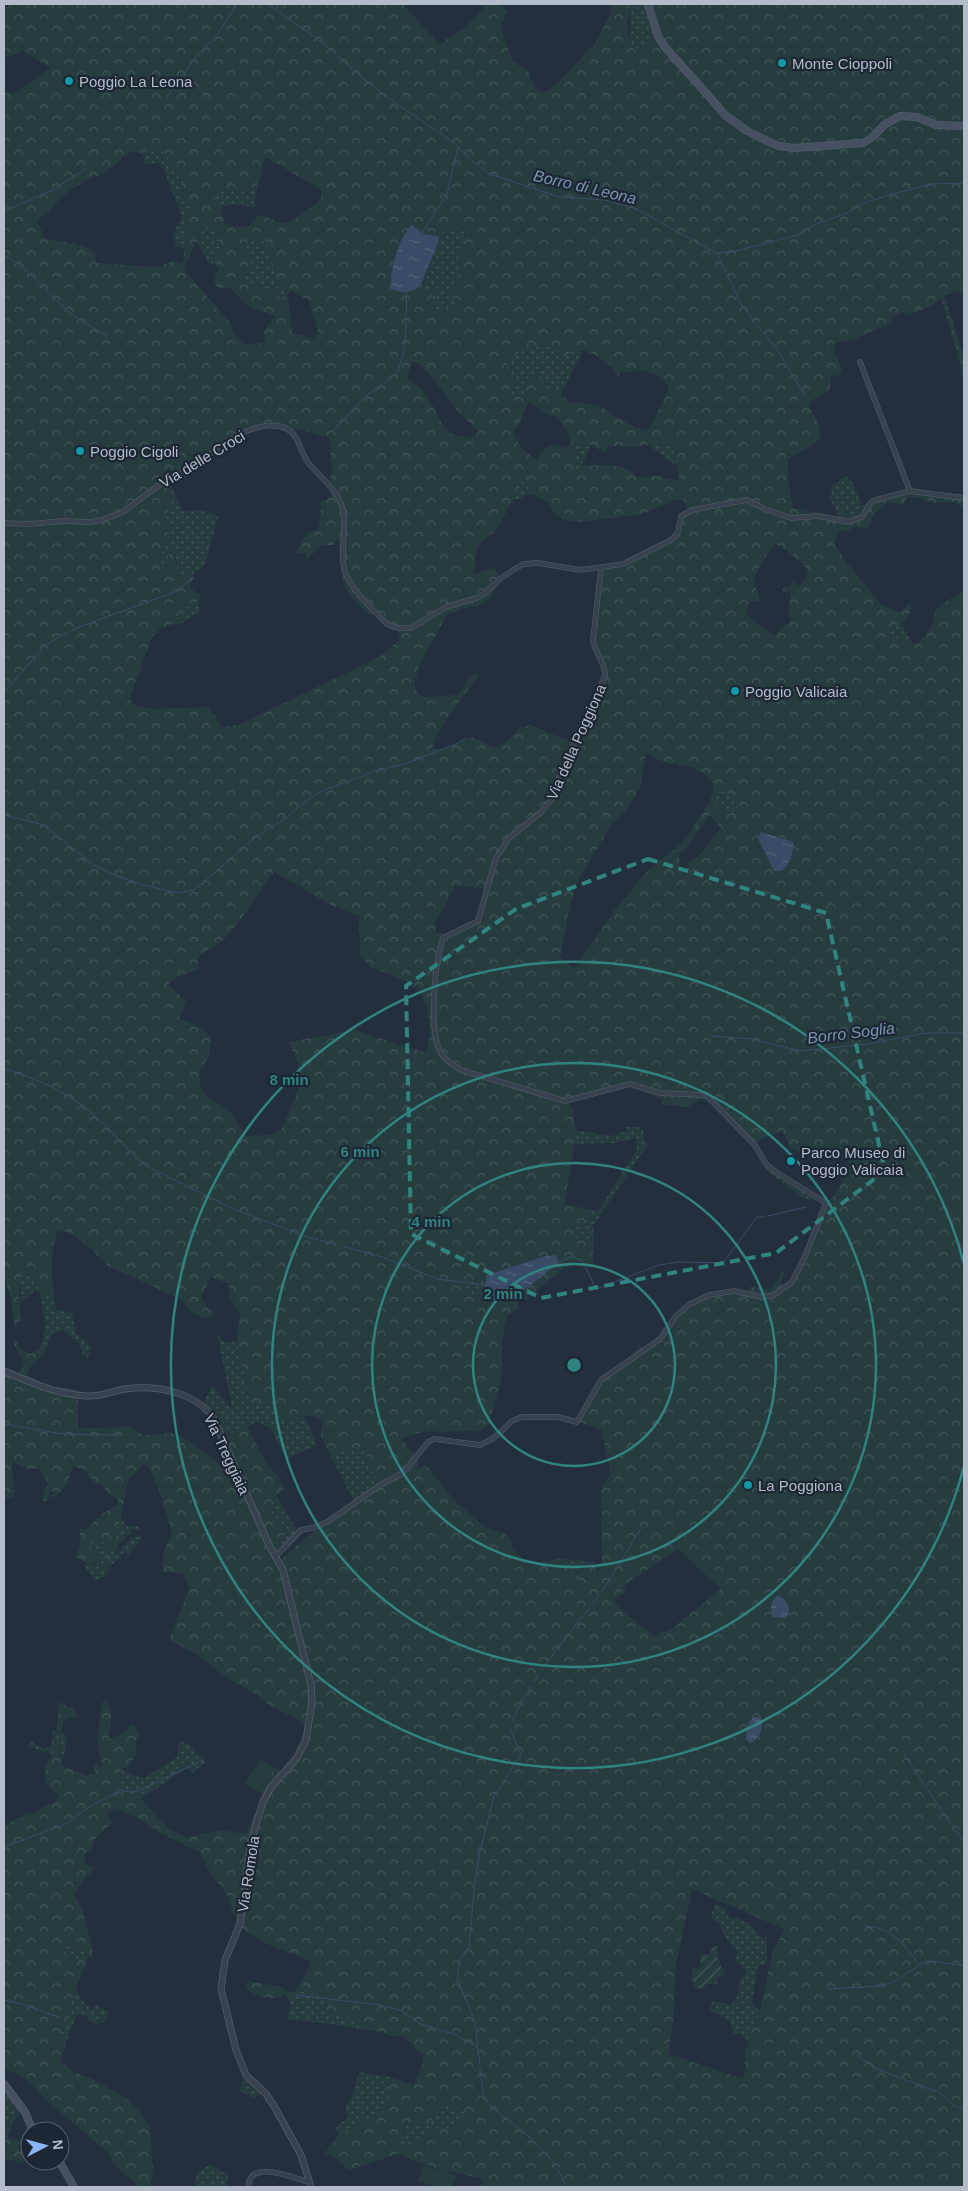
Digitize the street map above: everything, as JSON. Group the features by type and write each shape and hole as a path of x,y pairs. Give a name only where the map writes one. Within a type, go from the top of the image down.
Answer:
{"main road":[{"path":"648,4 658,36 664,47 712,102 725,115 747,131 778,146 794,148 862,143 874,136 884,125 900,116 918,117 936,125 964,126"},
{"path":"4,2084 25,2112 29,2121"},
{"path":"65,2171 74,2187"}],"street":[{"path":"860,362 910,491"},
{"name":"Via delle Croci","path":"4,523 29,524 102,520 123,512 163,482 185,470 238,435 246,431 275,425 291,430 308,463 337,494 345,521 345,572 374,612 392,627 411,628 446,607 485,594 501,578 523,564 538,563 581,570 623,564 672,540 678,532 681,516 692,510 747,500 765,509 791,518 818,516 849,522 862,518 872,501 910,491 964,498"},
{"name":"Via della Poggiona","path":"276,1556 301,1530 328,1522 382,1484 403,1473 428,1442 438,1438 480,1445 494,1438 512,1421 522,1417 558,1417 578,1422 601,1380 660,1339 676,1316 690,1304 709,1295 734,1291 762,1297 774,1295 792,1282 806,1254 826,1203 767,1165 754,1144 706,1095 660,1093 636,1084 621,1086 577,1099 558,1100 461,1070 449,1064 438,1046 434,977 443,938 478,921 500,850 509,838 541,812 551,800 557,782 605,676 605,668 594,648 593,640 601,568"},
{"name":"Via Treggiaia","path":"4,1371 43,1388 76,1395 90,1396 140,1387 172,1391 198,1402 207,1409 214,1419 276,1556"},
{"name":"Via Romola","path":"276,1556 285,1578 311,1685 312,1702 306,1740 297,1758 271,1787 263,1802 250,1847 240,1924 225,1960 221,1989 236,2050 246,2075 266,2094 274,2106 301,2156 310,2185"},
{"path":"248,2187 250,2178 255,2174 269,2171 310,2185"}],"highlighted area":[{"path":"648,859 826,913 885,1171 776,1253 541,1298 411,1234 406,986 516,909"}],"green space":[{"path":"11,4 402,4 440,44 468,25 487,4 498,4 508,11 500,25 513,62 528,71 534,87 540,92 548,91 564,77 598,39 611,12 611,4 631,4 628,32 629,40 635,51 651,44 658,36 650,12 633,4 964,4 964,297 960,292 949,294 932,305 909,315 902,312 891,318 892,323 854,339 835,343 834,353 842,370 839,375 831,376 830,390 812,400 809,406 816,418 820,434 814,444 788,459 788,480 793,508 839,517 842,510 848,516 857,517 862,505 904,492 964,498 964,507 953,502 933,503 920,498 907,497 904,505 889,502 877,511 867,528 853,527 851,530 838,532 834,541 835,546 846,562 882,605 899,612 911,603 910,613 907,618 884,634 886,638 897,638 905,644 917,643 931,628 936,610 964,590 964,2187 481,2187 483,2179 450,2171 448,2173 397,2154 349,2170 335,2158 325,2153 338,2135 384,2112 389,2100 389,2077 414,2085 423,2062 423,2054 419,2053 406,2038 361,2029 360,2021 323,2009 328,1994 295,1991 306,1974 311,1961 265,1943 245,1931 232,1912 228,1896 212,1875 198,1851 158,1832 138,1818 115,1809 107,1813 112,1823 95,1839 91,1849 84,1855 85,1864 95,1868 84,1879 74,1895 82,1908 93,1953 92,1957 88,1957 76,1986 62,2033 66,2047 60,2061 74,2072 94,2080 128,2099 141,2113 150,2128 153,2171 150,2187 139,2187 114,2164 107,2152 43,2097 25,2078 4,2068 4,1836 23,1818 56,1801 59,1796 48,1786 45,1776 48,1762 55,1752 56,1743 59,1742 63,1766 86,1776 95,1773 94,1764 98,1764 99,1768 102,1766 97,1742 102,1703 105,1700 111,1713 109,1739 125,1733 130,1725 135,1726 139,1734 136,1743 136,1753 128,1768 122,1768 117,1792 137,1795 168,1828 186,1838 219,1830 246,1834 263,1795 260,1791 274,1768 281,1770 293,1755 302,1738 304,1725 299,1720 271,1706 259,1696 224,1676 198,1655 169,1640 189,1588 187,1580 182,1573 163,1572 163,1555 172,1532 158,1487 147,1465 142,1465 129,1479 107,1575 103,1571 106,1544 96,1541 94,1537 89,1553 97,1549 99,1560 90,1565 76,1557 80,1543 80,1528 86,1530 103,1513 118,1505 118,1500 114,1495 109,1495 101,1485 95,1483 83,1470 73,1467 67,1484 54,1498 52,1496 55,1492 51,1491 46,1502 42,1499 48,1483 40,1469 28,1469 13,1462 11,1465 15,1490 14,1498 4,1498 4,1371 15,1376 24,1366 12,1340 15,1340 20,1348 30,1354 39,1349 43,1341 48,1343 44,1355 30,1367 27,1376 48,1386 78,1390 78,1428 129,1427 144,1435 172,1433 186,1439 228,1470 236,1468 228,1447 203,1405 205,1399 231,1434 241,1427 248,1427 267,1465 270,1466 285,1488 269,1503 272,1513 287,1529 278,1551 279,1562 304,1539 381,1485 368,1465 366,1446 330,1455 321,1437 322,1420 309,1416 287,1420 273,1401 251,1405 237,1342 240,1312 229,1298 231,1291 227,1283 211,1277 201,1298 209,1309 214,1311 212,1317 199,1316 188,1308 183,1300 108,1266 73,1234 58,1230 52,1263 54,1297 40,1293 36,1274 22,1276 19,1299 21,1319 15,1328 11,1299 4,1276 4,89 7,94 16,92 51,68 23,51 4,58 4,9","holes":["152,148 158,149 185,176 180,190 187,200 197,208 185,218 187,226 183,264 174,261 157,267 96,263 95,254 87,248 45,239 37,221 38,219 48,213 58,200 73,188 92,177 102,174 126,155 135,152 143,154","267,158 320,189 322,196 317,203 289,223 276,222 263,215 257,217 250,226 238,227 225,224 221,207 213,193 233,188 253,191 257,188 264,159","206,227 216,228 217,233 213,234 222,248 213,255 214,262 219,271 215,275 216,285 218,288 230,288 249,307 275,316 264,331 266,342 243,344 232,330 231,324 184,270 196,241 198,244 200,237 198,233","453,227 464,230 466,235 460,249 461,266 451,295 459,304 456,310 433,311 436,290 420,292 441,241 443,229","416,230 424,234 439,236 438,243 420,286 415,290 399,293 392,269 402,240","265,237 271,262 279,281 289,293 291,290 309,301 318,332 314,338 292,333 288,296 281,297 257,282 244,285 242,276 245,274 251,278 248,272 251,256 245,245 250,241","548,345 558,349 559,356 565,357 571,352 579,351 594,355 609,365 618,377 620,373 634,371 653,373 663,380 668,386 668,390 648,431 636,428 602,407 578,402 570,403 561,394 544,388 540,372 532,376 525,385 524,397 507,394 503,388 517,382 506,374 508,364 522,348","412,362 418,363 431,376 457,411 479,431 474,437 454,435 448,431 443,426 423,391 407,377","530,403 546,414 558,417 567,431 571,444 586,443 606,453 607,446 636,447 668,442 673,443 679,479 677,481 659,476 637,477 625,468 611,465 582,465 580,469 574,469 572,466 576,451 558,446 548,447 544,449 537,460 522,448 513,430 518,428 527,404","282,426 291,430 299,429 329,438 331,446 330,461 333,468 329,484 331,497 320,502 319,529 307,533 295,554 306,553 306,560 323,545 334,545 337,538 339,540 342,575 347,590 352,598 372,616 374,612 392,627 398,628 400,640 378,658 238,725 221,727 217,718 208,707 153,709 132,704 130,697 152,637 161,628 173,624 189,604 199,601 200,593 196,593 190,587 194,574 179,578 173,551 169,554 166,566 158,560 167,542 169,530 167,517 171,498 164,482 178,482 198,469 196,463 246,431","518,478 530,489 531,494 549,503 553,512 561,519 577,522 639,515 682,498 689,510 679,521 676,535 618,566 601,568 594,648 605,676 574,743 530,725 521,727 506,742 494,748 472,737 441,750 432,749 437,734 477,678 477,673 469,678 458,695 424,697 418,694 414,685 419,666 446,616 464,608 484,603 490,598 501,578 494,568 474,574 477,546 496,530 517,493 515,487","774,543 786,550 809,570 801,585 798,586 794,581 783,588 783,591 791,592 788,617 791,618 790,623 784,625 775,636 750,618 746,612 751,602 759,601 757,590 753,585 755,575","646,752 653,758 692,768 709,778 714,788 711,798 686,839 645,873 614,911 574,969 560,957 571,901 578,881 613,822 625,812 640,787","718,787 736,799 739,804 736,811 729,814 725,807 714,804","710,815 721,828 702,852 680,871 679,853 685,850","764,832 791,841 794,844 791,858 782,871 770,863 758,839","274,872 331,905 359,916 360,956 370,967 401,979 421,992 428,1010 430,1036 426,1053 354,1030 289,1042 298,1063 298,1091 281,1130 272,1135 247,1136 228,1110 217,1102 208,1099 200,1085 200,1070 209,1057 211,1037 200,1027 179,1018 186,1001 168,984 179,976 198,970 200,955 227,936","454,886 488,889 478,921 448,934 436,932 435,922 445,907","631,1087 662,1100 661,1104 689,1107 699,1100 710,1102 724,1111 754,1144 781,1131 788,1141 788,1147 818,1161 826,1148 848,1151 848,1165 843,1180 836,1193 826,1203 792,1282 780,1291 784,1272 782,1270 779,1278 772,1286 772,1291 750,1286 748,1293 716,1293 703,1298 681,1313 651,1347 644,1348 639,1346 632,1358 601,1380 577,1422 596,1427 602,1431 611,1474 602,1487 601,1492 602,1562 597,1566 599,1569 597,1573 594,1561 581,1563 582,1568 576,1574 579,1576 577,1580 582,1582 581,1586 573,1580 575,1577 570,1567 559,1558 550,1561 527,1563 512,1548 511,1540 506,1534 485,1527 453,1499 426,1465 415,1470 419,1463 416,1456 401,1439 421,1432 480,1431 489,1424 502,1375 502,1340 505,1324 508,1315 519,1308 516,1293 500,1300 495,1300 472,1294 471,1291 463,1293 461,1287 487,1275 542,1257 549,1271 522,1289 522,1293 525,1293 524,1300 528,1300 529,1293 536,1294 538,1289 565,1268 579,1262 582,1264 593,1263 594,1226 590,1233 589,1246 585,1236 575,1239 574,1237 577,1226 590,1224 592,1210 565,1204 575,1140 574,1115 570,1104 577,1099","678,1549 721,1589 669,1631 658,1633 655,1637 616,1605 614,1600 624,1592 626,1584","692,1889 784,1929 773,1950 760,2011 755,2026 748,2038 749,2044 745,2051 744,2077 740,2078 669,2054 674,2010 676,1964","69,1943 85,1952 84,1956 80,1956 75,1965 67,1956 65,1949","452,2104 464,2112 465,2117 455,2126 434,2131 393,2147 395,2140 404,2138 403,2124 429,2125 436,2110"]},
{"path":"631,4 650,12 658,36 651,44 634,51 629,40"},
{"path":"152,148 163,152 176,169 185,176 187,200 197,208 187,226 185,249 176,246 173,234 182,217 164,170 159,163 145,164 143,154"},
{"path":"230,187 253,191 257,188 255,208 233,204 221,207 213,193"},
{"path":"261,215 274,220 265,236 272,263 280,283 289,293 288,296 281,297 257,282 244,285 242,276 245,274 249,277 248,249 245,245 264,236 238,227 250,226"},
{"path":"206,227 216,228 217,233 214,235 222,249 213,255 214,262 210,265 198,244 200,237 198,233"},
{"path":"453,227 464,230 466,235 460,249 461,266 451,295 459,304 456,310 432,311 434,304 420,293 441,241 443,229"},
{"path":"944,295 964,358 964,379 941,297"},
{"path":"548,345 559,349 559,356 565,357 575,351 582,352 561,394 544,388 542,383 529,379 524,387 525,397 507,394 503,389 511,376 506,374 508,364 522,348"},
{"path":"585,443 591,445 580,469 574,469 572,466 576,451 568,448 571,444"},
{"path":"673,443 677,466 648,445"},
{"path":"845,476 851,480 862,505 857,517 839,517 829,497 832,494 831,486"},
{"path":"518,478 530,489 531,494 512,501 516,493 515,487"},
{"path":"163,482 170,483 183,512 206,511 218,517 205,565 194,574 179,578 175,554 169,554 166,566 158,560 167,542 169,530 167,517 171,498"},
{"path":"196,600 199,601 199,612 180,624 173,624 189,604"},
{"path":"901,623 912,643 905,644 884,636 886,632"},
{"path":"718,787 737,799 739,804 736,811 729,814 721,806 714,804"},
{"path":"627,1127 638,1127 643,1130 644,1140 648,1144 591,1229 590,1247 580,1238 575,1239 577,1226 590,1224 592,1210 598,1211 637,1150 636,1138 615,1143 574,1144 574,1130 611,1136 627,1131"},
{"path":"767,1165 819,1200 804,1199 766,1170"},
{"path":"36,1273 40,1293 36,1290 20,1303 22,1276"},
{"path":"487,1275 483,1292 486,1299 463,1293 461,1287"},
{"path":"40,1293 54,1297 56,1309 72,1313 76,1333 92,1348 88,1358 82,1355 83,1350 75,1340 62,1330 53,1333 48,1343 43,1341 45,1323"},
{"path":"217,1333 223,1342 237,1342 239,1353 287,1420 304,1416 317,1445 286,1459 271,1428 256,1422 248,1427 241,1427 231,1434 205,1399 212,1386 232,1408"},
{"path":"366,1446 368,1465 381,1485 355,1503 330,1455"},
{"path":"276,1496 298,1531 280,1549 286,1529 272,1513 269,1503"},
{"path":"120,1516 126,1526 138,1526 139,1532 136,1529 131,1530 131,1533 118,1544 115,1554 119,1552 131,1537 139,1537 140,1535 142,1538 128,1556 124,1552 109,1568"},
{"path":"94,1537 96,1541 106,1544 103,1571 107,1575 95,1581 84,1565 86,1562 93,1565 99,1560 97,1550 88,1553"},
{"path":"559,1558 585,1561 582,1568 576,1572 582,1582 581,1586 574,1581 572,1573"},
{"path":"232,1569 233,1580 211,1583 210,1571"},
{"path":"61,1702 73,1708 77,1714 75,1718 69,1717 62,1725 61,1734 56,1740 59,1725 57,1723 59,1704"},
{"path":"57,1723 59,1725 56,1739 64,1733 67,1741 63,1760 59,1749 60,1744 55,1746 55,1752 52,1755 28,1746 30,1741 39,1747 49,1748 52,1744 53,1731 57,1731"},
{"path":"179,1741 189,1744 206,1762 192,1773 187,1768 140,1799 137,1795 117,1792 122,1768 131,1775 145,1778 177,1757"},
{"path":"260,1760 274,1768 259,1792 245,1783"},
{"path":"28,1813 32,1814 23,1818 4,1836 4,1825"},
{"path":"715,1904 726,1909 729,1918 743,1920 754,1928 759,1936 767,1938 767,1963 758,1966 752,2003 760,2011 749,2044 741,2034 734,2034 730,2021 709,2010 713,2001 731,2005 737,1996 740,1979 746,1974 746,1970 735,1960 738,1952 725,1937 719,1923 713,1920 711,1916"},
{"path":"69,1943 85,1952 85,1955 76,1965 67,1956 65,1949"},
{"path":"713,1946 718,1947 717,1958 720,1961 719,1965 721,1969 725,1970 723,1976 718,1977 717,1984 706,1984 703,1989 694,1988 695,1982 691,1981 693,1969 700,1968 702,1965 700,1961 701,1954 710,1955"},
{"path":"248,1981 281,1987 285,1990 285,1995 275,1998 259,1996 246,1987"},
{"path":"76,1986 79,1996 91,2010 96,2004 99,2005 99,2008 109,2011 104,2022 100,2022 98,2025 88,2020 88,2017 77,2014 65,2044 62,2033"},
{"path":"285,1990 292,1993 295,1991 328,1994 328,2012 360,2021 361,2029 288,2020 290,2001 285,1995"},
{"path":"360,2072 389,2077 389,2100 384,2112 338,2135 336,2129 339,2124 349,2117 345,2110"},
{"path":"246,2075 266,2094 256,2096 254,2099 239,2090"},
{"path":"4,2084 20,2105 7,2123 4,2132"},
{"path":"452,2104 464,2112 465,2117 458,2124 393,2147 395,2140 405,2134 403,2124 427,2122 433,2116 436,2109"},
{"path":"20,2105 25,2112 15,2119 8,2137 20,2140 20,2145 18,2145 20,2150 19,2163 14,2160 4,2160 4,2150 7,2145 5,2134 11,2119"},
{"path":"211,2164 228,2176 226,2187 197,2187 195,2183 197,2173"},
{"path":"423,2165 456,2176 452,2187 437,2187 418,2181"}],"water":[{"path":"412,225 424,234 439,236 438,243 420,286 410,291 399,292 391,289 393,264 403,237"},
{"path":"761,832 791,841 794,844 791,859 782,871 774,871 758,839"},
{"path":"556,1255 559,1262 517,1294 504,1300 485,1298 483,1293 487,1275 542,1257"},
{"path":"778,1595 789,1608 789,1614 784,1618 773,1617 772,1614 772,1602"},
{"path":"755,1717 761,1718 761,1729 759,1736 750,1743 746,1739 747,1729 750,1721"}],"waterway":[{"path":"166,98 194,59 217,35 237,4"},
{"name":"Borro di Leona","path":"268,4 323,43 360,76 397,104 453,142 472,161 490,174 559,197 605,200 637,209 716,253 735,251 798,235 818,223 847,213 864,203 892,194 932,184 964,183"},
{"path":"422,233 447,194 458,148"},
{"path":"4,211 51,191 86,169"},
{"path":"717,253 742,306 778,351 805,396"},
{"path":"4,255 26,271 70,313 107,335"},
{"path":"334,430 366,396 398,371 405,347 407,290"},
{"path":"4,692 45,646 57,638 79,627 172,593 194,578"},
{"path":"4,815 44,825 92,864 112,874 177,893 194,890 257,836 288,817 299,806 322,791 376,771 407,763 456,744 466,738"},
{"name":"Borro Soglia","path":"712,1036 752,1039 800,1051 868,1044 926,1033 964,1033"},
{"path":"4,1069 39,1081 84,1106 146,1166 236,1210 308,1237 336,1245"},
{"path":"768,1216 806,1207"},
{"path":"558,1263 572,1256 583,1262 596,1289 659,1265 678,1262 723,1263 757,1217 764,1217"},
{"path":"342,1246 382,1257 437,1279 484,1285"},
{"path":"4,1424 63,1434 122,1435"},
{"path":"618,1566 641,1528"},
{"path":"593,1604 616,1569"},
{"path":"540,1671 590,1607"},
{"path":"534,1682 538,1675"},
{"path":"528,1691 531,1686"},
{"path":"512,1721 525,1695"},
{"path":"478,2051 475,2022 457,1978 460,1959 469,1948 475,1880 480,1851 494,1796 521,1755 510,1728"},
{"path":"904,1754 945,1816"},
{"path":"4,1847 65,1824 91,1806 121,1790 138,1791 203,1760"},
{"path":"947,1819 964,1841"},
{"path":"864,1926 882,1929 889,1933 902,1943 919,1965"},
{"path":"829,1989 881,1986 893,1982 925,1962 933,1961 964,1966"},
{"path":"296,1995 379,2005 400,2010 421,2024 456,2035 477,2047"},
{"path":"4,2000 59,2017"},
{"path":"479,2055 480,2064"},
{"path":"856,2055 875,2068 940,2093 953,2105 964,2110"},
{"path":"480,2069 488,2103 535,2142 550,2158 566,2187"}],"place":[{"name":"Monte Cioppoli","path":"782,63"},
{"name":"Poggio La Leona","path":"69,81"},
{"name":"Poggio Cigoli","path":"80,451"},
{"name":"Poggio Valicaia","path":"735,691"},
{"name":"Parco Museo di Poggio Valicaia","path":"791,1161"},
{"name":"La Poggiona","path":"748,1485"}]}
